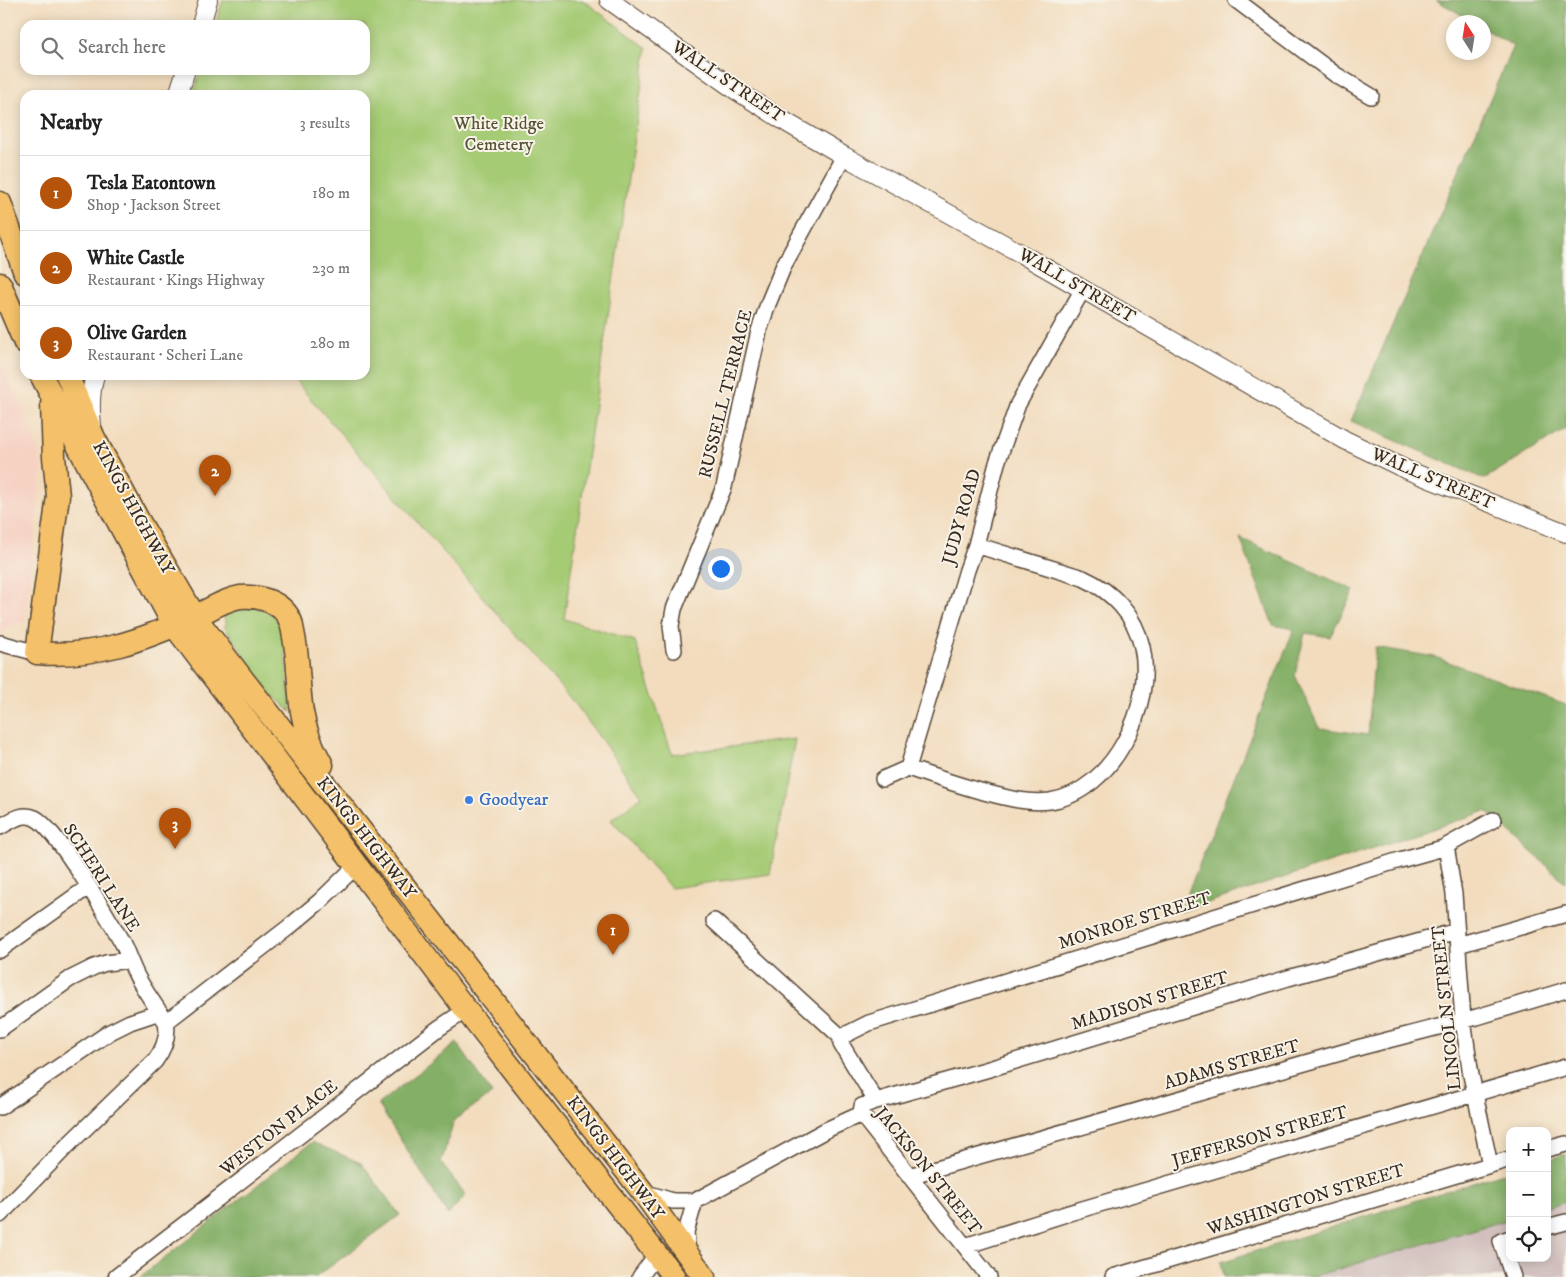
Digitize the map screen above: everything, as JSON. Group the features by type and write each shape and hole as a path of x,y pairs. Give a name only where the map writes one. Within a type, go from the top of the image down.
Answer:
{"main road":[{"path":"0,203 20,259"},
{"path":"0,284 20,331"},
{"name":"KINGS HIGHWAY","path":"43,380 174,625 466,1010 674,1277"},
{"name":"KINGS HIGHWAY","path":"69,380 94,438 137,518 195,617 642,1192 704,1277"},
{"path":"52,398 54,457 58,496 37,653 65,654 97,651 131,642 195,617 225,601 239,597 263,598 274,603 284,611 291,622 296,646 302,714 311,745 351,818"}],"street":[{"path":"202,20 208,0"},
{"name":"WALL STREET","path":"609,0 734,89 844,156 1083,289 1345,440 1407,470 1566,533"},
{"path":"1236,0 1336,75 1371,96"},
{"path":"180,90 184,75"},
{"name":"RUSSELL TERRACE","path":"674,650 671,626 674,609 724,487 768,304 784,265 844,156"},
{"name":"JUDY ROAD","path":"908,768 976,545 997,462 1018,404 1083,289"},
{"path":"93,380 90,406 94,438"},
{"path":"882,780 908,768 942,780 1015,800 1030,802 1051,800 1081,790 1096,780 1119,751 1130,731 1140,703 1145,664 1138,632 1130,617 1115,599 1097,584 976,545"},
{"path":"0,643 37,653"},
{"name":"SCHERI LANE","path":"0,827 21,816 37,819 65,852 103,909 123,944 139,981 163,1017"},
{"name":"MONROE STREET","path":"841,1037 869,1023 1443,848 1493,820"},
{"name":"LINCOLN STREET","path":"1443,848 1447,852 1454,894 1470,1075 1490,1165"},
{"path":"0,1107 110,1032 130,1022 163,1017 289,927 320,901 356,866"},
{"path":"0,950 88,888"},
{"name":"MADISON STREET","path":"861,1114 862,1106 876,1101 989,1069 1288,978 1566,914"},
{"name":"JACKSON STREET","path":"714,921 841,1037 841,1044 876,1101"},
{"path":"0,1029 86,971 106,963 129,960"},
{"name":"ADAMS STREET","path":"909,1176 1566,990"},
{"name":"WESTON PLACE","path":"116,1277 439,1028 466,1010"},
{"path":"0,1214 161,1054 167,1040 163,1017"},
{"name":"JEFFERSON STREET","path":"965,1246 1078,1210 1566,1067"},
{"name":"JACKSON STREET","path":"694,1201 826,1130 861,1114 989,1277"},
{"path":"1551,1148 1566,1144"},
{"name":"WASHINGTON STREET","path":"1113,1277 1506,1160"},
{"path":"642,1192 673,1201 694,1201 686,1232 688,1255"},
{"path":"1551,1226 1566,1222"},
{"path":"1506,1239 1501,1241 1506,1256"},
{"path":"640,1277 656,1254"},
{"path":"1508,1262 1513,1277"}],"shaded area":[{"path":"0,361 33,432 42,468 25,621 0,632"},
{"path":"1566,1202 1566,1277 1311,1277 1506,1220 1506,1262 1551,1262 1551,1207"}],"green space":[{"name":"White Ridge Cemetery","path":"223,0 583,0 647,48 564,619 635,641 672,754 795,739 770,874 671,888 611,820 642,796 576,705 294,380 370,380 370,90 195,90 199,75 370,75 370,20 217,20"},
{"path":"1436,0 1566,0 1566,429 1484,479 1351,421 1513,46 1491,32 1491,15 1462,15"},
{"path":"1240,538 1354,590 1330,637 1305,633 1295,675 1319,728 1368,735 1375,647 1435,657 1566,705 1566,883 1486,811 1180,912 1294,629 1273,625"},
{"path":"242,605 264,610 274,617 281,628 284,637 291,712 271,694 224,626 227,624 221,611"},
{"path":"457,1043 492,1094 454,1120 441,1163 466,1195 448,1215 378,1104"},
{"path":"312,1142 361,1163 400,1215 316,1277 140,1277"},
{"path":"1566,1154 1566,1202 1551,1207 1551,1172 1551,1159"},
{"path":"1506,1172 1506,1220 1311,1277 1224,1277 1221,1262"}],"place":[{"name":"White Castle","path":"215,496"},
{"name":"Goodyear","path":"469,800"},
{"name":"Olive Garden","path":"175,849"},
{"name":"Tesla Eatontown","path":"613,955"}]}
